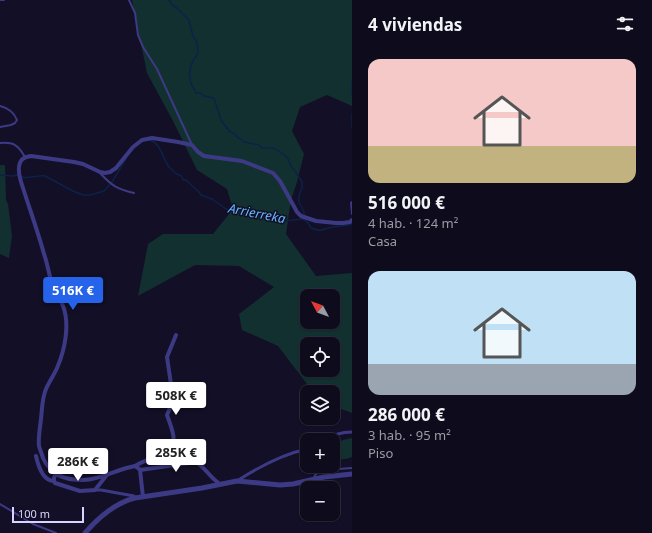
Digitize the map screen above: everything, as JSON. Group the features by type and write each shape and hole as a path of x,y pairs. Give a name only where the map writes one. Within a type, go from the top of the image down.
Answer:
{"street":[{"path":"176,335 167,357 172,392 170,408 167,415 174,441 167,451 135,466 115,471 99,478 81,480 68,478 56,474 48,467 39,447 44,394 61,357 67,326 66,316 53,287 19,174 19,167 25,157 31,156 74,162 105,173 116,168 133,147 142,140 152,138 192,144 198,152 204,156 242,162 273,173 280,181 297,212 301,216 316,221 336,223 350,222 352,220"},
{"path":"340,434 352,432"},
{"path":"237,481 254,470 300,450"},
{"path":"36,456 43,473 49,480 54,481 55,483 80,491 101,490 134,496"},
{"path":"140,470 196,462 200,464 211,477 220,484"},
{"path":"135,466 140,470 143,497"},
{"path":"54,481 56,474"},
{"path":"95,490 107,474"},
{"path":"85,533 96,521 127,500 237,481 280,485 293,484 336,475 352,474"},
{"path":"209,486 212,481 211,477"}],"lane":[{"path":"129,0 134,13 138,34 157,69 192,144"},
{"path":"0,106 5,107 15,115 17,120 11,125 0,127"},
{"path":"0,143 13,144 20,149 25,157"},
{"path":"100,172 112,185 122,191 134,193"},
{"path":"352,202 352,214"},
{"path":"312,480 316,474 323,470 352,468"},
{"path":"0,504 33,524 56,533"}],"green space":[{"path":"132,0 352,0 352,106 327,95 300,107 292,131 304,154 291,200 286,234 316,276 352,273 352,413 340,409 340,385 308,385 302,377 340,377 340,337 300,337 300,375 278,346 242,330 239,314 274,287 239,266 195,265 138,296 148,244 163,234 213,234 233,209 227,189 197,170 147,73"},
{"path":"0,165 5,165 6,200 8,204 12,236 9,258 0,254"},
{"path":"352,438 352,457 340,459 340,442"},
{"path":"61,453 70,459 64,468 55,461"}],"waterway":[{"path":"169,0 172,5 189,20 193,36 197,42 198,53 190,68 190,82 196,93 201,93 204,96 214,98 221,120 229,131 244,142 259,145 262,148 274,148 287,157 291,166 302,182 299,202 304,212 304,216"},
{"path":"352,82 352,88"},
{"path":"352,89 352,95"},
{"path":"352,114 352,127"},
{"name":"Arrierreka","path":"150,140 157,145 170,168 181,176 183,180 186,180 201,195 212,199 226,209 235,209 264,216 274,216 283,221 303,219 311,228 318,230 352,224"},
{"name":"Arrierreka","path":"21,177 27,178 45,176 73,191 83,195 90,195 104,191 112,182 127,157"},
{"name":"Arrierreka","path":"0,175 18,175"}]}
